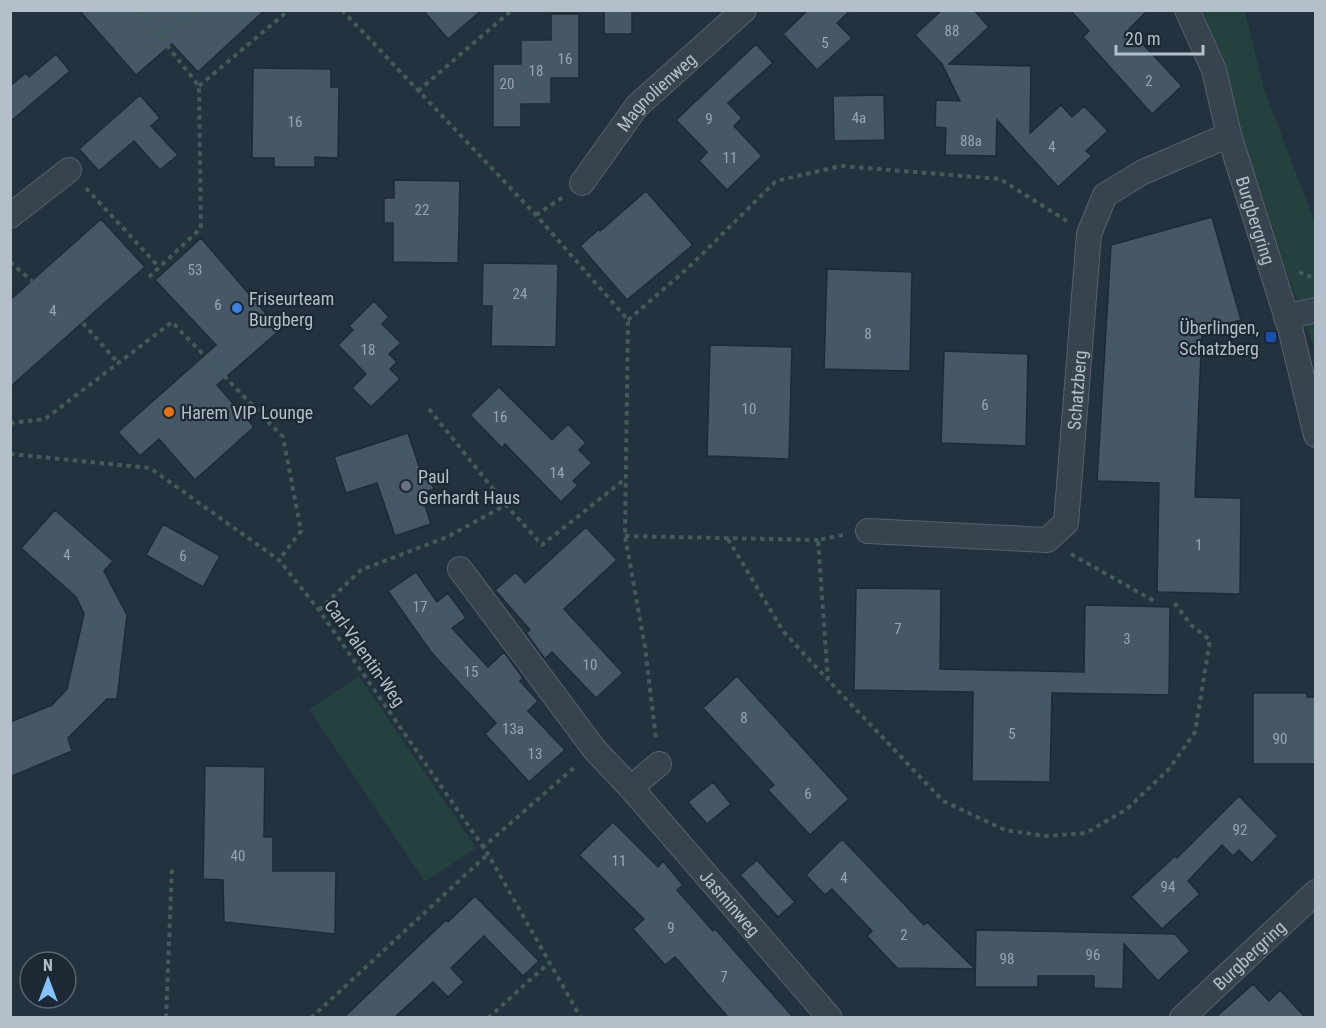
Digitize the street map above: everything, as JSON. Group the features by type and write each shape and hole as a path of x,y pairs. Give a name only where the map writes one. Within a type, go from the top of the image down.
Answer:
{"street":[{"name":"Magnolienweg","path":"582,183 637,106 744,10"},
{"name":"Burgbergring","path":"1187,10 1214,70 1229,135 1286,317 1316,435"},
{"name":"Schatzberg","path":"1047,540 1066,523 1089,234 1105,195 1143,172 1229,135"},
{"path":"10,216 69,170"},
{"path":"1286,317 1316,310"},
{"path":"867,531 1047,540"},
{"name":"Jasminweg","path":"460,569 595,750 631,788 830,1017"},
{"path":"631,788 659,764"},
{"name":"Burgbergring","path":"1182,1017 1316,892"}],"path":[{"path":"139,10 199,86 201,228 149,277"},
{"path":"163,38 195,10"},
{"path":"199,86 289,10"},
{"path":"342,10 536,216 627,320 625,536 645,647 659,764"},
{"path":"418,91 512,10"},
{"path":"627,320 688,268 776,181 841,166 1000,179 1089,234"},
{"path":"69,170 159,267"},
{"path":"10,262 32,281"},
{"path":"10,423 45,419 172,322 283,437 301,531 279,560"},
{"path":"83,323 118,363"},
{"path":"429,410 506,505 542,545 625,478"},
{"name":"Carl-Valentin-Weg","path":"10,454 150,468 279,560 319,610 488,854 580,1017"},
{"path":"319,610 361,570 447,537 506,505"},
{"path":"625,536 818,540 867,531"},
{"path":"727,539 783,631 944,801 1005,830 1045,836 1086,833 1127,809 1168,769 1195,732 1210,640 1191,625 1173,601"},
{"path":"818,540 828,680"},
{"path":"1047,540 1154,601"},
{"path":"482,848 595,750"},
{"path":"311,1017 488,854"},
{"path":"166,1017 172,868"},
{"path":"488,1017 550,962"}],"green space":[{"path":"1193,11 1245,11 1264,89 1315,223 1315,350"},
{"path":"359,676 476,848 425,882 309,709"}],"building":[{"path":"79,10 265,10 198,72 172,44 136,75"},
{"path":"423,10 482,10 448,39"},
{"path":"604,10 632,10 632,34 604,34"},
{"path":"808,10 851,10 837,23 852,38 817,70 783,34"},
{"path":"942,10 974,10 989,27 949,64 1031,66 1030,133 1061,105 1072,117 1084,106 1108,131 1086,151 1092,156 1058,187 997,120 996,156 945,155 946,128 935,127 936,100 960,101 942,64 915,35"},
{"path":"1070,10 1148,10 1129,29 1182,86 1152,114 1083,37 1089,31"},
{"path":"551,14 579,14 579,78 551,78 551,104 521,104 521,127 493,127 493,64 521,64 521,40 551,40"},
{"path":"756,44 773,63 728,103 742,118 734,126 762,156 727,190 699,161 707,152 676,120"},
{"path":"56,54 70,71 10,122 10,86 26,73 29,77"},
{"path":"253,68 331,69 331,87 339,87 338,158 315,157 315,167 274,167 274,158 252,158"},
{"path":"140,95 160,118 151,126 178,155 160,170 134,141 99,171 79,149"},
{"path":"884,95 885,140 834,141 833,96"},
{"path":"394,180 460,181 458,263 393,262 393,223 384,223 384,198 394,198"},
{"path":"646,191 693,245 627,300 580,246"},
{"path":"1212,217 1241,320 1202,330 1195,497 1241,498 1240,594 1157,592 1159,483 1097,481 1111,245"},
{"path":"101,219 145,267 10,387 10,300"},
{"path":"201,238 280,330 217,385 254,427 195,480 159,439 140,456 118,432 216,345 155,280"},
{"path":"483,263 558,264 556,347 491,346 492,306 482,306"},
{"path":"827,269 912,272 910,371 824,369"},
{"path":"374,301 389,317 382,324 401,343 389,354 397,362 390,369 400,379 371,407 352,388 366,374 338,345 353,330 349,326"},
{"path":"710,345 792,347 789,459 707,456"},
{"path":"944,351 1028,354 1026,446 941,443"},
{"path":"499,387 552,440 568,424 586,443 579,450 592,463 573,481 578,485 561,502 505,444 502,448 470,415"},
{"name":"Paul Gerhardt Haus","path":"408,433 420,469 427,467 434,489 421,493 431,524 395,536 377,483 346,493 334,457"},
{"path":"55,510 113,561 104,571 127,615 117,699 107,699 68,738 72,751 10,777 10,722 52,705 67,689 84,614 76,597 21,548"},
{"path":"163,524 220,556 203,587 146,555"},
{"path":"586,527 617,560 564,609 623,673 596,698 552,652 545,659 526,633 530,630 495,590 516,572 525,583"},
{"path":"416,572 437,602 448,593 466,618 452,628 488,667 504,652 523,678 520,681 538,701 528,711 565,750 529,782 485,734 496,723 431,652 388,591"},
{"path":"856,588 941,589 940,669 1084,672 1085,605 1170,607 1169,695 1052,693 1050,782 972,781 973,692 854,690"},
{"path":"737,676 849,799 810,835 768,790 774,785 703,708"},
{"path":"1253,693 1307,693 1307,697 1316,697 1316,764 1253,764"},
{"path":"205,766 265,767 264,837 273,837 273,871 336,871 335,934 224,922 223,880 203,879"},
{"path":"713,782 731,804 707,824 688,802"},
{"path":"1239,796 1278,836 1252,863 1239,850 1233,856 1222,845 1188,881 1200,894 1162,929 1131,897 1175,856 1177,858"},
{"path":"613,822 658,867 663,861 683,885 677,890 793,1017 728,1017 675,957 665,965 633,929 644,919 579,855"},
{"path":"842,839 924,925 927,922 975,969 897,968 867,936 872,931 832,889 825,895 806,875"},
{"path":"757,860 795,902 778,917 740,875"},
{"path":"475,896 539,961 523,976 484,936 451,968 464,982 448,997 433,982 395,1017 344,1017 446,920 448,922"},
{"path":"976,930 1175,934 1190,951 1158,981 1124,944 1123,989 1094,988 1094,976 1038,976 1038,987 975,987"},
{"path":"1253,984 1269,1001 1280,990 1305,1017 1216,1017"}],"place":[{"name":"Friseurteam Burgberg","path":"237,308"},
{"name":"Überlingen, Schatzberg","path":"1271,337"},
{"name":"Harem VIP Lounge","path":"169,412"},
{"name":"Paul Gerhardt Haus","path":"406,486"}]}
